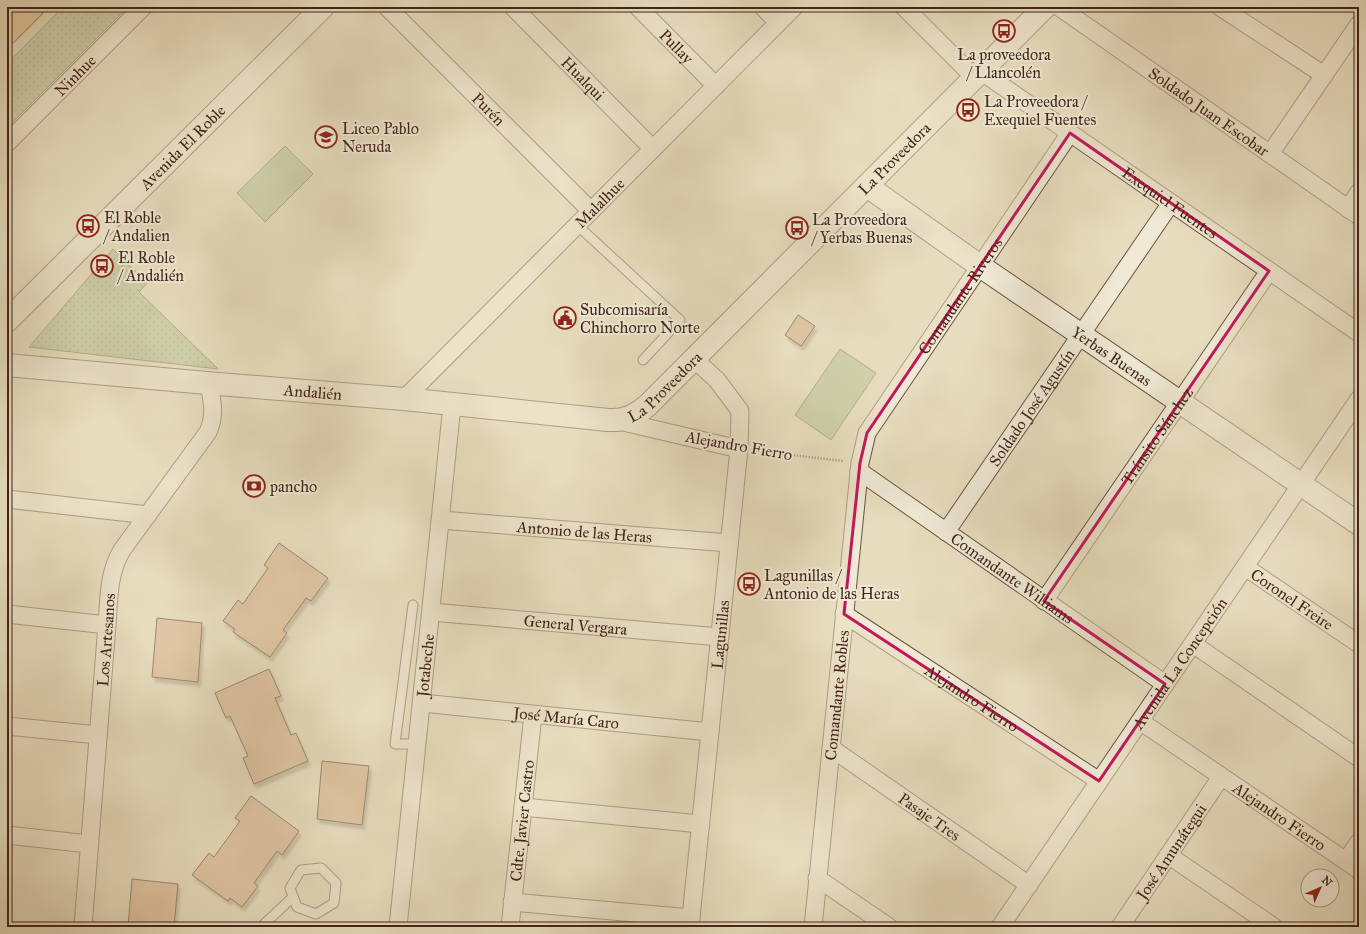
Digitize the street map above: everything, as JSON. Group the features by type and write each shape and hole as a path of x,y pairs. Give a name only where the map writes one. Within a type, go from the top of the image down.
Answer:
{"main road":[{"path":"7,33 33,7"}],"street":[{"name":"Ninhue","path":"7,142 143,7"},
{"name":"Avenida El Roble","path":"7,321 322,7"},
{"name":"Purén","path":"387,7 591,211"},
{"name":"Hualqui","path":"513,7 653,149"},
{"name":"Pullay","path":"638,7 716,86"},
{"path":"763,7 778,23"},
{"name":"Malalhue","path":"404,399 794,7"},
{"name":"Exequiel Fuentes","path":"904,7 978,75 1070,133 1359,333"},
{"name":"La Proveedora","path":"619,421 634,416 648,405 1045,7"},
{"name":"Soldado Juan Escobar","path":"1059,7 1353,213"},
{"path":"1220,7 1324,75"},
{"path":"1270,154 1359,24"},
{"name":"Comandante Riveros","path":"859,467 867,433 1070,133"},
{"name":"Yerbas Buenas","path":"867,186 980,266 1359,524"},
{"path":"1353,213 1359,192"},
{"name":"Soldado José Agustín","path":"946,532 1171,203"},
{"name":"Tránsito Sánchez","path":"1044,601 1269,271"},
{"name":"Lagunillas","path":"690,922 739,449 740,411 717,380 694,359"},
{"name":"Andalién","path":"7,364 404,399 619,421"},
{"name":"Los Artesanos","path":"83,927 110,584 113,570 117,559 208,432 214,411 209,383"},
{"name":"Avenida La Concepción","path":"1000,927 1359,399"},
{"name":"Jotabeche","path":"398,927 452,405"},
{"name":"Alejandro Fierro","path":"619,421 739,449"},
{"name":"Comandante Williams","path":"859,467 946,532 1165,684"},
{"name":"Comandante Robles","path":"812,927 859,467"},
{"path":"7,499 148,515"},
{"name":"Antonio de las Heras","path":"440,520 729,543"},
{"name":"Coronel Freire","path":"1245,567 1359,644"},
{"name":"General Vergara","path":"431,612 720,637"},
{"path":"7,614 107,625"},
{"name":"Alejandro Fierro","path":"844,614 1099,781"},
{"path":"1193,644 1359,758"},
{"name":"José María Caro","path":"422,703 710,732"},
{"name":"Cdte. Javier Castro","path":"510,927 533,715"},
{"name":"Alejandro Fierro","path":"1140,722 1352,866"},
{"path":"7,726 98,736"},
{"name":"Pasaje Tres","path":"831,748 1029,884"},
{"name":"José Amunátegui","path":"1120,927 1221,777"},
{"path":"523,807 701,824"},
{"path":"7,835 89,844"},
{"path":"1352,866 1359,842"},
{"path":"1168,855 1274,927"},
{"path":"818,878 889,927"},
{"path":"512,902 690,922"}],"lane":[{"path":"576,226 680,320 643,360"},
{"path":"413,605 395,744 417,744"},
{"path":"321,868 336,883 334,903 316,914 297,907 293,897 290,888 301,870 321,868"},
{"path":"261,927 293,897"}],"path":[{"name":"Alejandro Fierro","path":"739,449 859,467"}],"highlighted area":[{"path":"1070,133 1269,271 1044,601 1165,684 1099,781 844,614 860,463 867,433"}],"green space":[{"path":"63,7 128,7 7,128 7,64"},
{"path":"285,146 313,174 265,222 237,193"},
{"path":"113,249 147,283 139,292 218,369 29,347"},
{"path":"840,349 876,373 831,440 795,415"}],"building":[{"path":"798,315 815,326 801,346 785,335"},
{"path":"279,543 328,578 311,601 306,598 283,630 287,633 270,657 233,632 235,629 223,621 238,600 243,604 268,568 264,565"},
{"path":"157,618 202,623 198,682 152,677"},
{"path":"269,669 281,696 275,698 291,735 296,733 308,761 254,784 243,758 248,756 230,716 226,718 215,693"},
{"path":"322,761 369,766 362,825 317,819"},
{"path":"251,796 299,831 282,855 277,851 254,883 258,886 242,907 230,898 228,901 192,875 209,853 214,857 240,821 235,818"},
{"path":"132,879 178,884 174,927 128,927"}],"place":[{"name":"La proveedora / Llancolén","path":"1004,31"},
{"name":"La Proveedora / Exequiel Fuentes","path":"968,110"},
{"name":"Liceo Pablo Neruda","path":"326,137"},
{"name":"El Roble / Andalien","path":"88,226"},
{"name":"La Proveedora / Yerbas Buenas","path":"797,228"},
{"name":"El Roble / Andalién","path":"102,266"},
{"name":"Subcomisaría Chinchorro Norte","path":"565,318"},
{"name":"pancho","path":"254,486"},
{"name":"Lagunillas / Antonio de las Heras","path":"749,584"}]}
